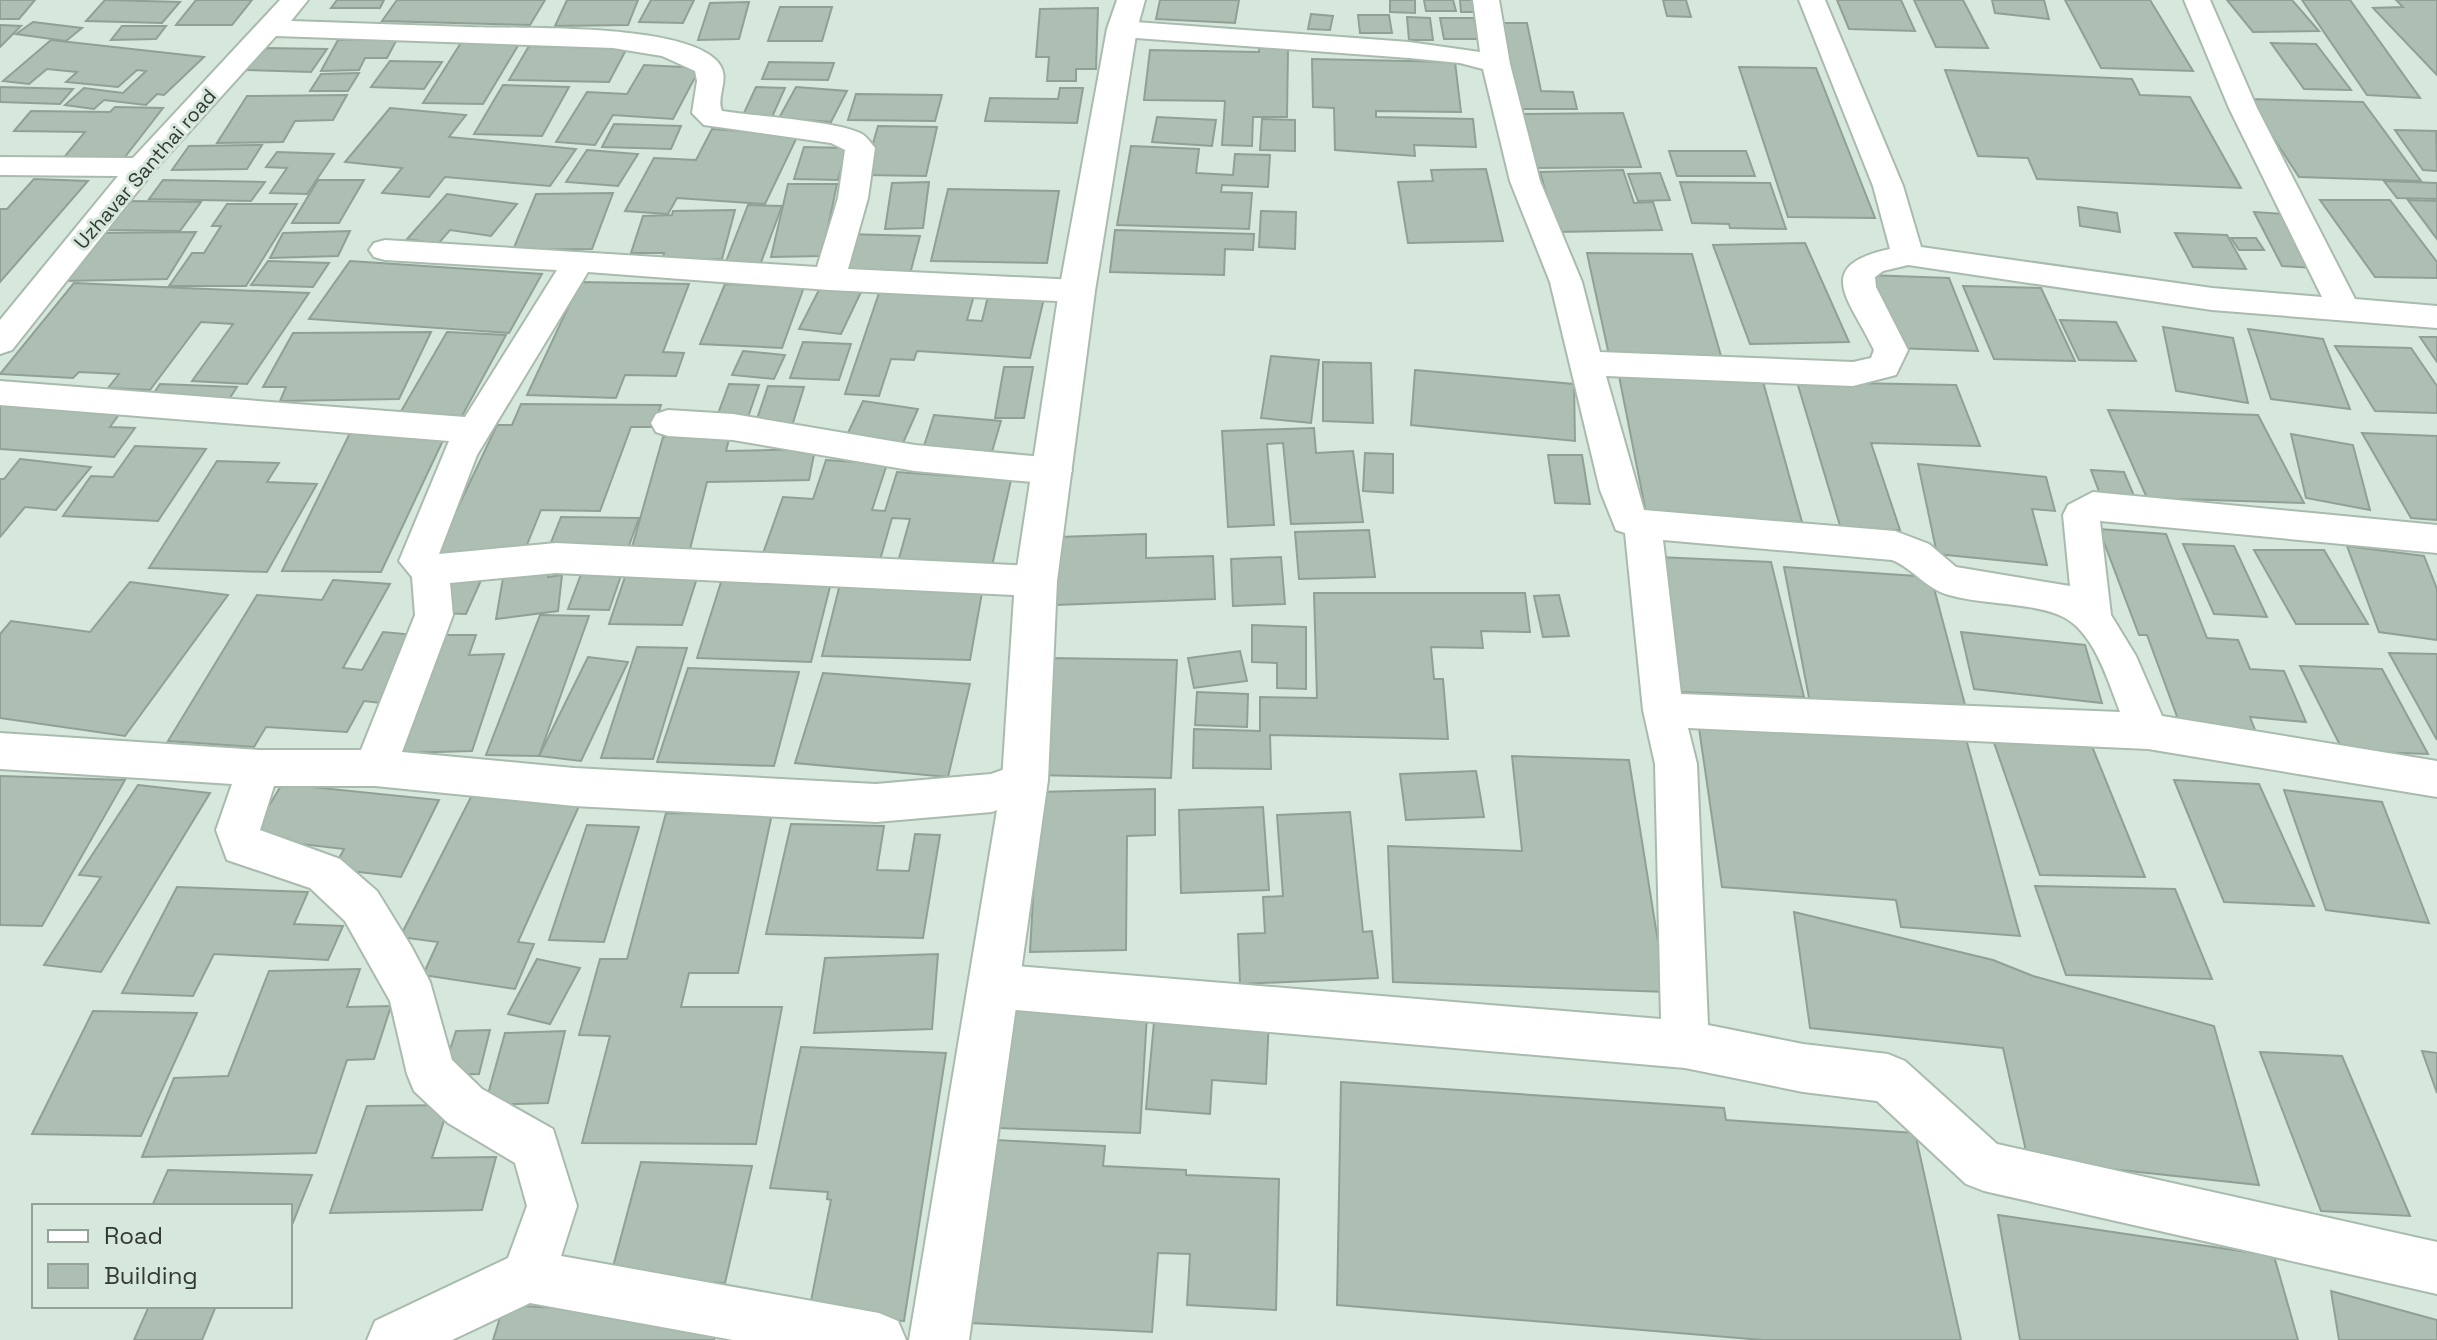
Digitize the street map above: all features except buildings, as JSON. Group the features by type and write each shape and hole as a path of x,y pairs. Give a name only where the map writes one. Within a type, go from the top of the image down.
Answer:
{"street":[{"name":"Uzhavar Santhai road","path":"0,342 141,167 295,0"},
{"path":"1486,0 1496,64 1525,181 1566,282 1625,515 1643,524 1895,546 1916,554 1951,581 2081,605 2092,615 2112,650 2148,731"},
{"path":"1812,0 1888,186 1908,255"},
{"path":"2197,0 2243,108 2344,309"},
{"path":"939,1340 1025,780 1036,581 1054,471 1077,291 1127,15 1460,55 1496,64"},
{"path":"272,28 613,40 651,43 685,54 709,69 711,76 705,106 706,113 714,119 834,135 851,140 860,148 853,198 829,279"},
{"path":"0,166 141,167"},
{"path":"385,250 829,279 1077,291"},
{"path":"1588,363 1853,374 1884,367 1891,350 1860,287 1858,273 1873,263 1908,255 2212,299 2437,317"},
{"path":"579,261 460,453 418,561 430,570 556,558 1036,581"},
{"path":"0,393 473,430"},
{"path":"668,423 733,427 915,458 1054,471"},
{"path":"2092,615 2081,515 2093,506 2437,539"},
{"path":"1643,524 1663,710 1676,764 1685,1044"},
{"path":"375,768 434,615 430,570"},
{"path":"1663,710 2148,731 2437,779"},
{"path":"0,751 259,768 375,768 574,787 876,803 992,793 1025,780"},
{"path":"259,768 238,830 242,846 324,873 361,906 395,961 413,998 431,1074 465,1106 535,1147 552,1206 528,1276"},
{"path":"992,986 1685,1044 1803,1068 1888,1078 1984,1166 2437,1268"},
{"path":"394,1340 528,1276 879,1340"}]}
